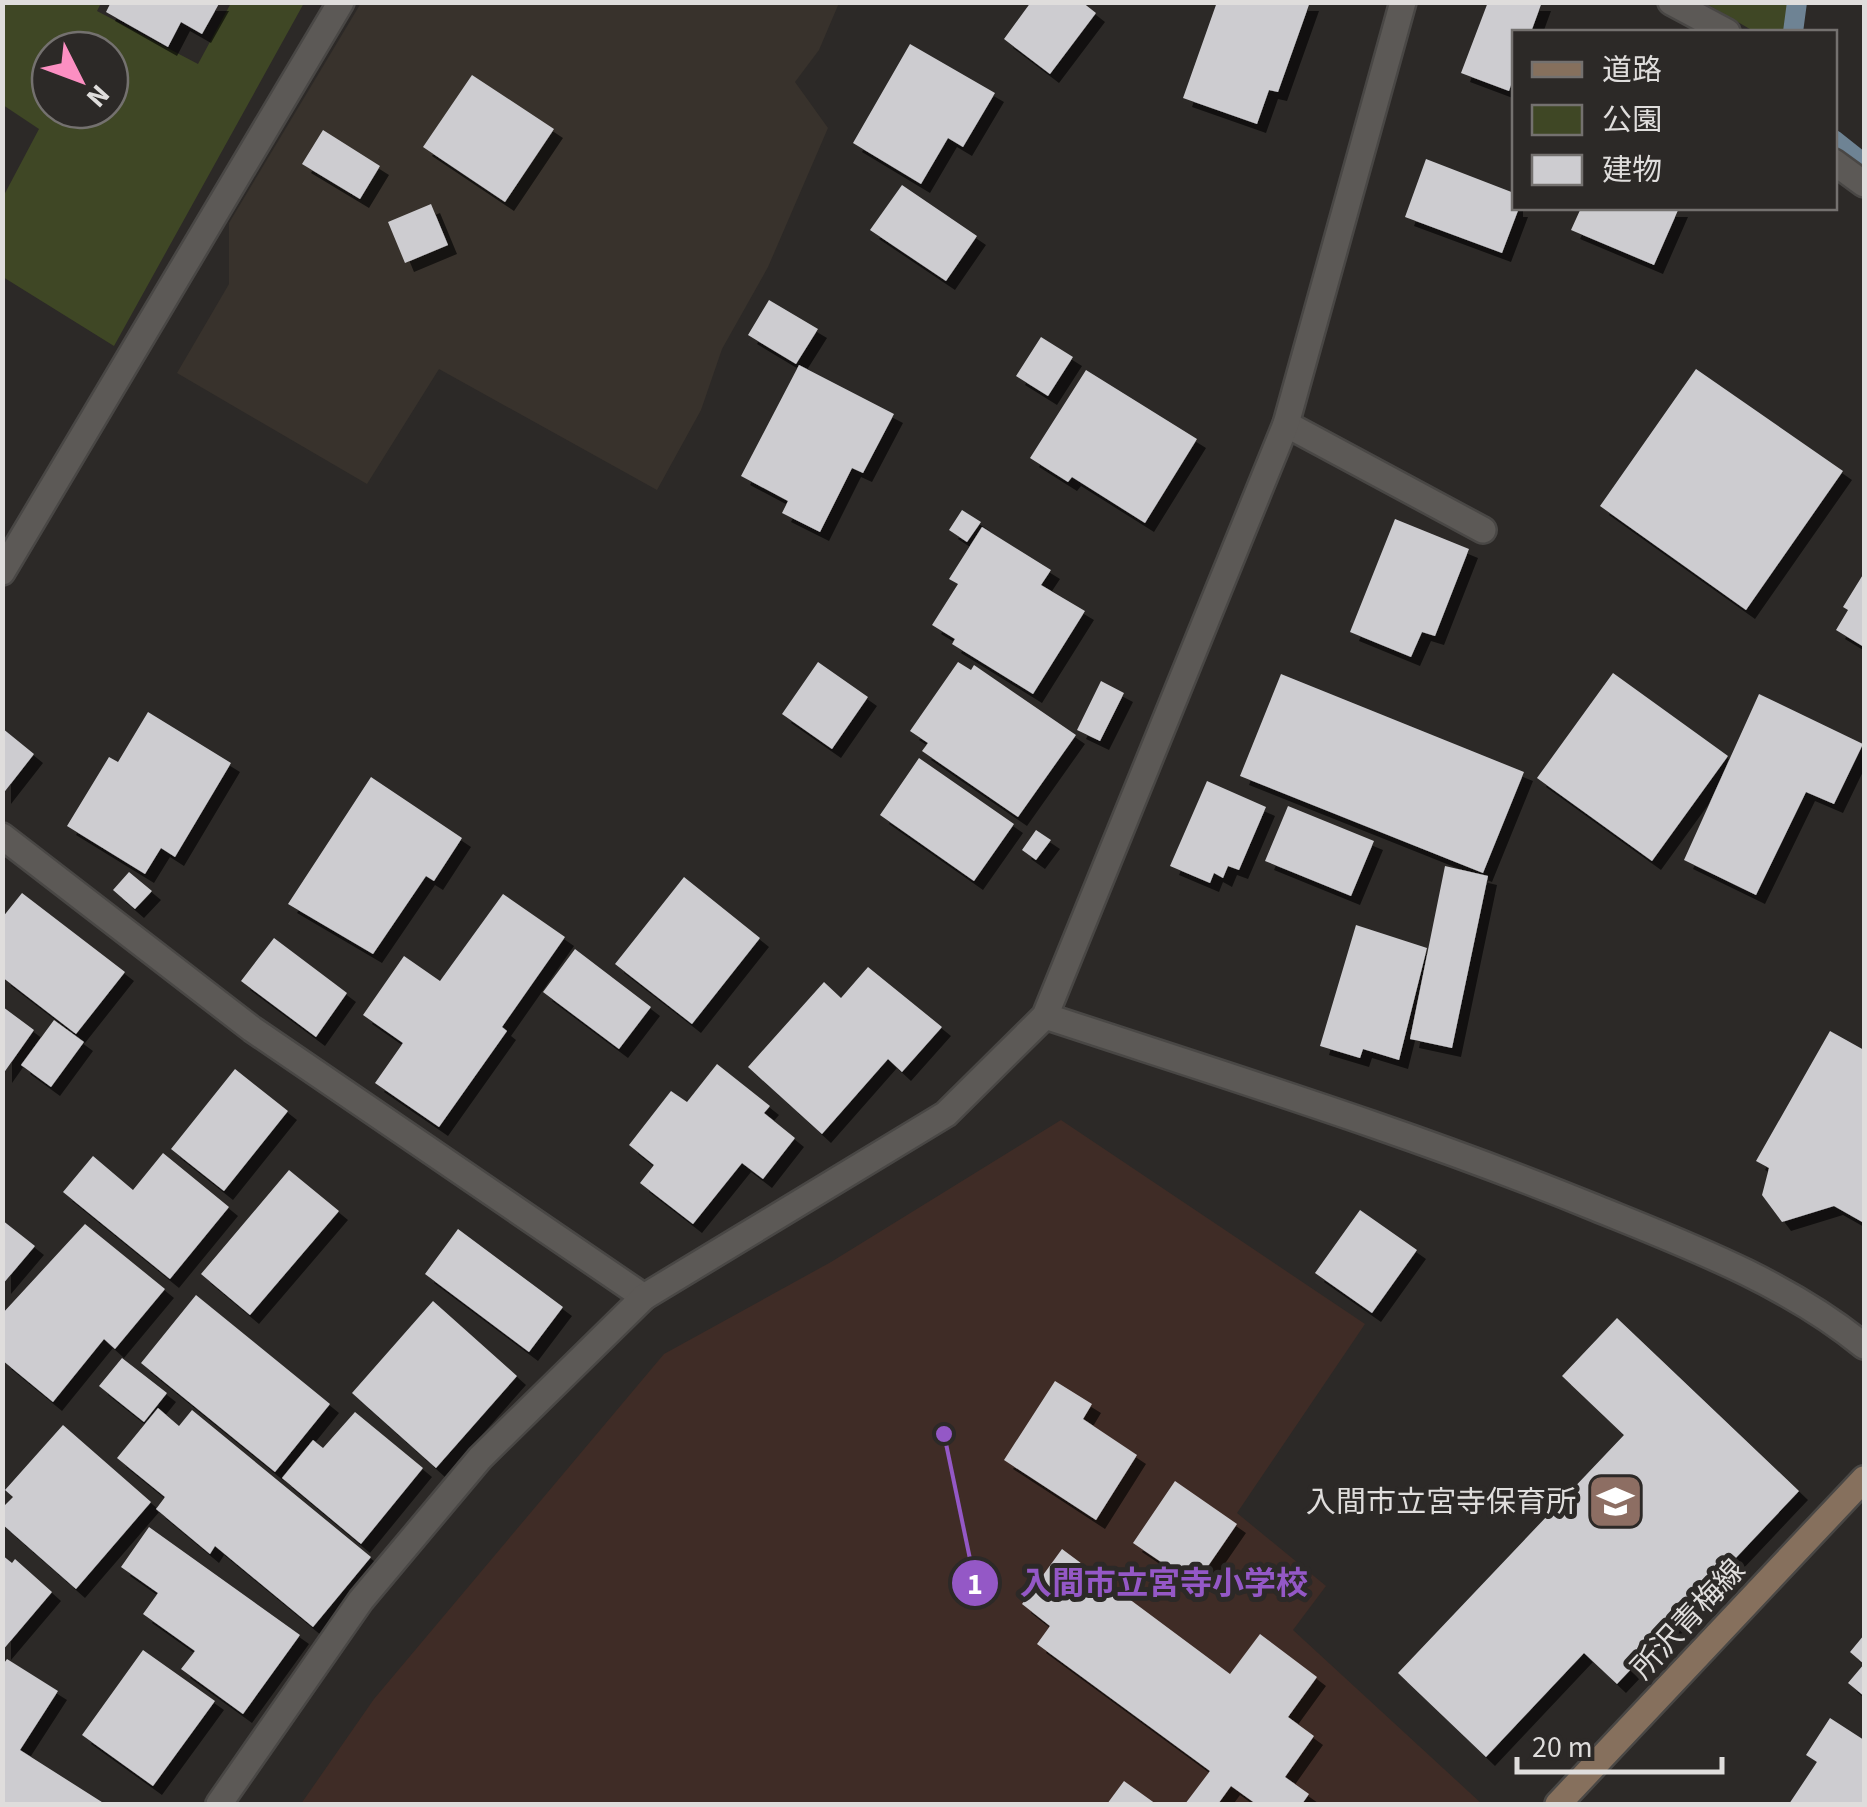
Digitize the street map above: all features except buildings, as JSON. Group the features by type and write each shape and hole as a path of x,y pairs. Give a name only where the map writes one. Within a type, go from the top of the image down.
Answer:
{"main road":[{"name":"所沢青梅線","path":"1558,1804 1864,1479"}],"street":[{"path":"2,572 342,2"},
{"path":"218,1804 360,1600 456,1486 644,1297 946,1114 1045,1016 1286,424 1403,2"},
{"path":"1671,2 1723,30"},
{"path":"1837,164 1864,184"},
{"path":"1286,424 1482,530"},
{"path":"2,836 252,1029 644,1297"},
{"path":"1045,1016 1482,1162 1660,1234 1773,1287 1864,1346"}],"shaded area":[{"path":"361,3 839,3 819,50 795,82 828,128 768,267 722,349 701,410 657,490 439,369 367,484 177,373 229,284 229,223"},
{"path":"1061,1120 1365,1324 1237,1513 1326,1586 1293,1630 1482,1804 301,1804 374,1699 664,1354 831,1262"}],"green space":[{"path":"2,3 101,3 97,11 198,64 231,3 304,3 114,346 3,277 3,197 38,130 130,130 130,30 30,30 30,123 3,105"},
{"path":"1705,3 1790,3 1786,30 1752,30"}],"waterway":[{"path":"1793,30 1797,2"},
{"path":"1837,142 1864,164"}],"place":[{"name":"入間市立宮寺小学校","path":"944,1434"},
{"name":"入間市立宮寺保育所","path":"1615,1502"}]}
